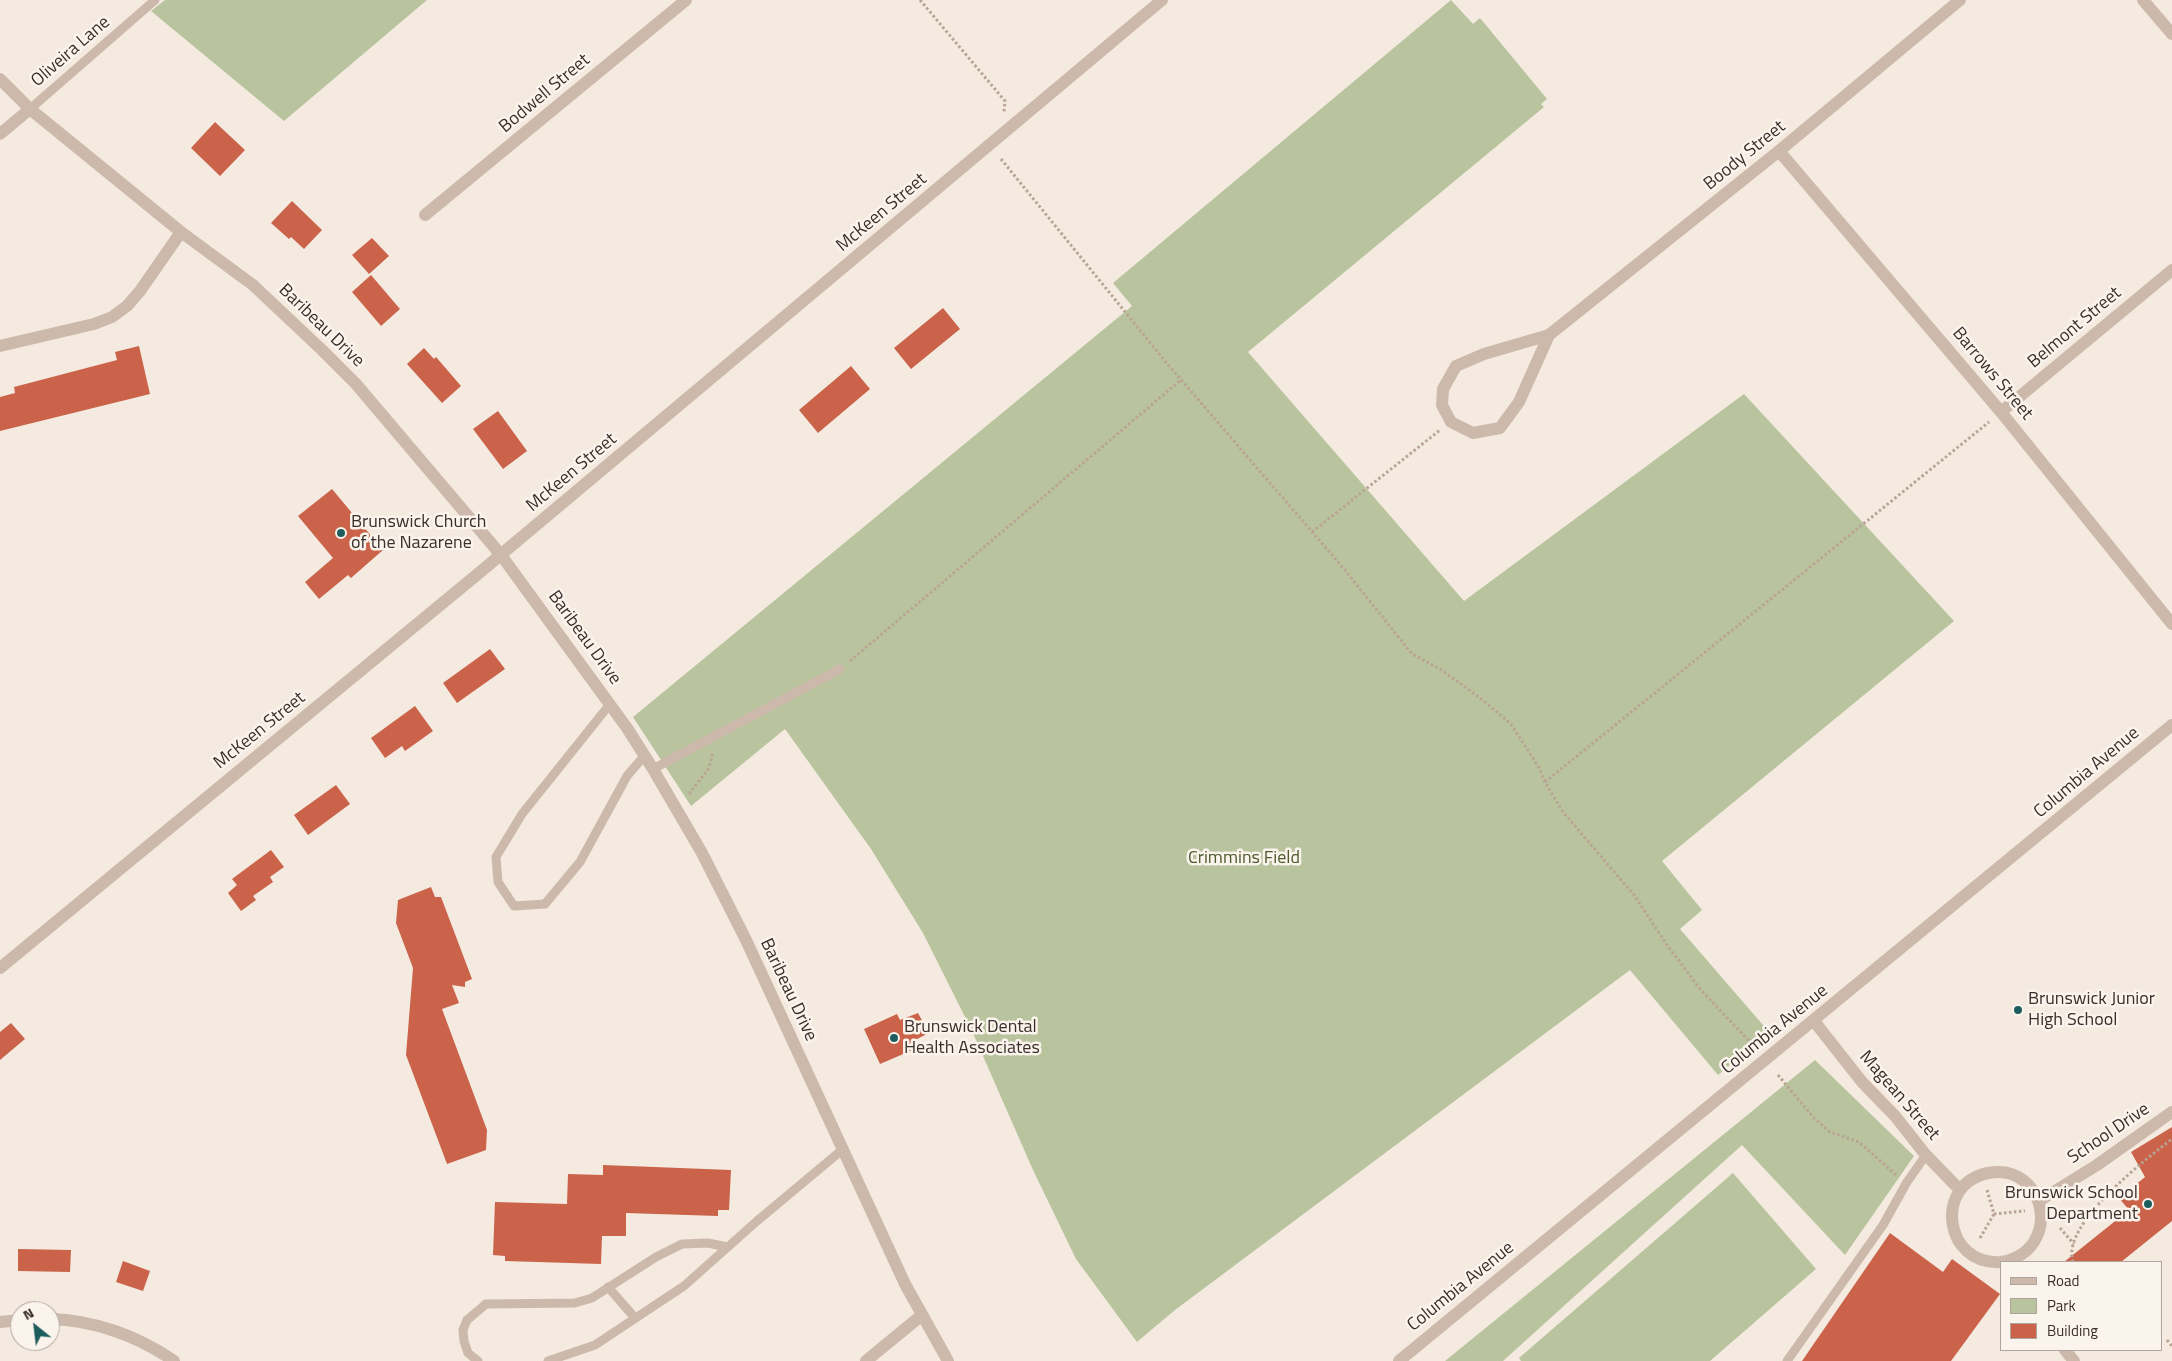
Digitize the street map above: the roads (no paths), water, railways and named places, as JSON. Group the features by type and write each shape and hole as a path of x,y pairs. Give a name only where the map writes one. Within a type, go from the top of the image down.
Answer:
{"street":[{"name":"Bodwell Street","path":"425,215 686,0"},
{"name":"McKeen Street","path":"0,968 501,555 1162,0"},
{"name":"Boody Street","path":"1549,336 1519,402 1500,428 1473,433 1450,422 1442,405 1443,389 1456,366 1484,354 1549,336 1779,151 1960,0"},
{"path":"2143,0 2172,34"},
{"name":"Baribeau Drive","path":"0,79 30,109 181,232 253,285 329,357 356,384 501,555 610,704 645,756 702,853 746,940 842,1150 922,1315 948,1361"},
{"path":"0,134 30,109"},
{"name":"Barrows Street","path":"1779,151 2001,412 2172,624"},
{"path":"0,346 94,324 112,317 127,306 140,291 181,232"},
{"name":"Belmont Street","path":"2001,412 2172,270"},
{"name":"Columbia Avenue","path":"1399,1361 2172,725"},
{"name":"Magean Street","path":"1814,1021 1862,1082 1895,1116 1926,1155 1960,1190"},
{"name":"School Drive","path":"2039,1201 2098,1165 2172,1112"},
{"path":"2000,1261 1977,1259 1960,1244 1951,1222 1952,1209 1960,1190 1976,1177 1988,1173 2004,1173 2020,1179 2027,1184 2039,1201 2042,1218 2037,1239 2021,1256 2008,1261"},
{"path":"866,1361 922,1315"},
{"path":"60,1320 85,1322 124,1334 174,1361"},
{"path":"2066,1351 2074,1361"}],"lane":[{"name":"Oliveira Lane","path":"30,109 155,0"},
{"path":"653,769 840,669"},
{"path":"610,704 522,814 496,857 498,882 514,906 545,904 580,862 627,776 645,756"},
{"path":"548,1361 595,1345 684,1286 842,1150"},
{"path":"1786,1361 1883,1225 1907,1182 1926,1155"},
{"path":"478,1361 468,1352 463,1330 467,1320 486,1304 575,1303 592,1298 656,1257 682,1244 708,1243 728,1247"},
{"path":"608,1287 635,1318"}],"place":[{"name":"Brunswick Church of the Nazarene","path":"341,533"},
{"name":"Brunswick Junior High School","path":"2018,1010"},
{"name":"Brunswick Dental Health Associates","path":"894,1038"},
{"name":"Brunswick School Department","path":"2148,1204"}],"park label":[{"name":"Crimmins Field","path":"1244,859"}]}
